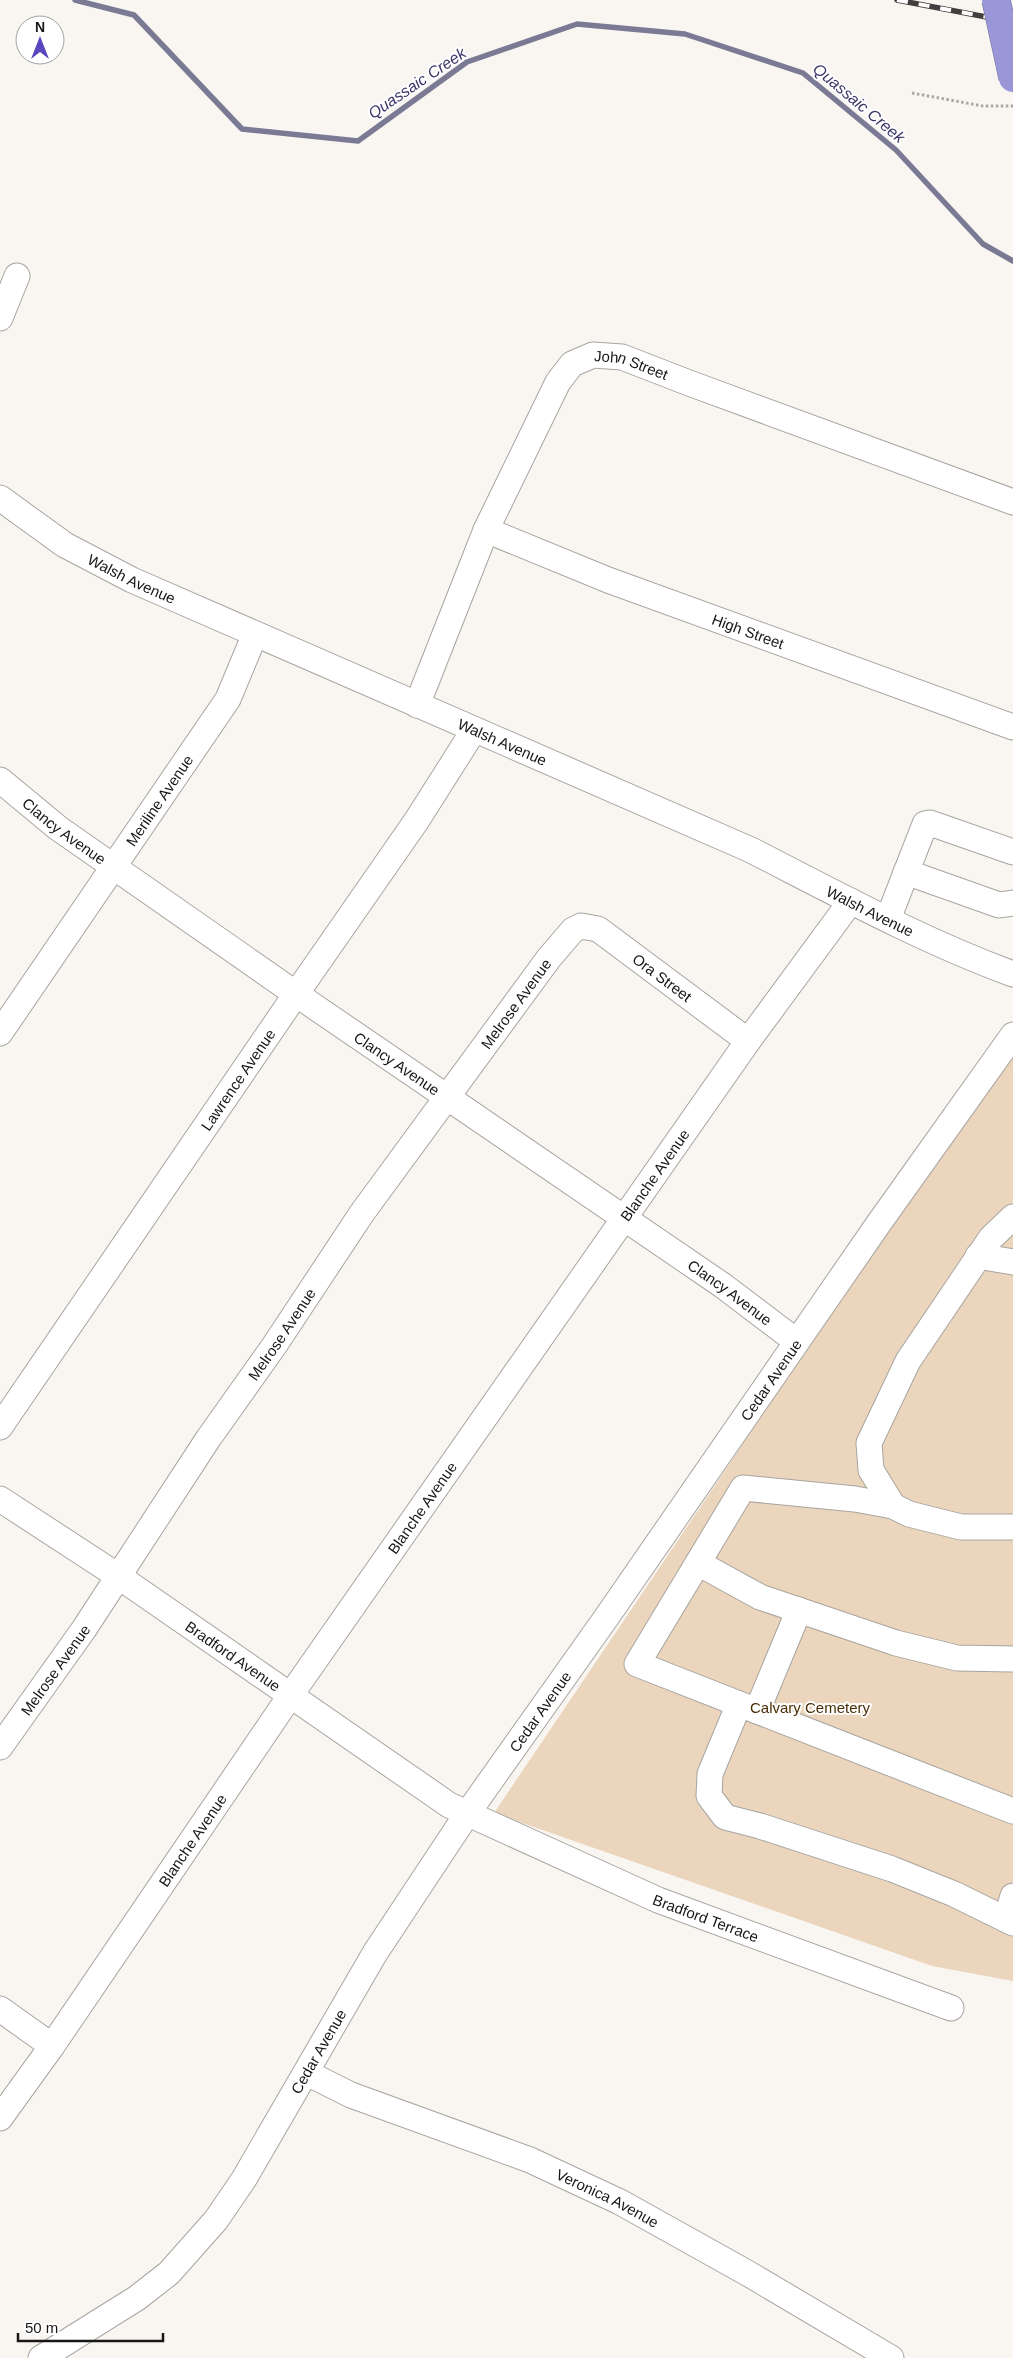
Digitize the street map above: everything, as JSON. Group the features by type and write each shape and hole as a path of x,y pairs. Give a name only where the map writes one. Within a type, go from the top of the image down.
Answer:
{"highway":[{"path":"996,0 1013,78"}],"street":[{"path":"0,318 17,276"},
{"name":"John Street","path":"417,705 486,530 558,382 572,364 596,354 622,356 689,383 1013,502"},
{"name":"Walsh Avenue","path":"0,498 65,544 132,580 751,850 888,919 980,962 1013,974"},
{"name":"High Street","path":"486,530 617,584 1013,727"},
{"name":"Meriline Avenue","path":"0,1033 228,699 255,634"},
{"name":"Lawrence Avenue","path":"0,1427 417,820 474,730"},
{"name":"Clancy Avenue","path":"0,780 58,828 114,868 722,1285 796,1341"},
{"path":"888,919 923,827 927,823 1013,852"},
{"path":"906,872 999,904 1013,903"},
{"name":"Blanche Avenue","path":"0,2118 52,2046 290,1696 748,1041 851,901"},
{"name":"Ora Street","path":"574,930 580,926 598,929 748,1041"},
{"name":"Melrose Avenue","path":"0,1747 84,1629 208,1439 362,1213 549,958 574,930"},
{"name":"Cedar Avenue","path":"41,2358 137,2298 169,2272 216,2220 244,2180 375,1954 467,1814 606,1618 796,1341 1013,1035"},
{"path":"892,1506 870,1470 869,1443 908,1361 943,1312 991,1238 1013,1217"},
{"path":"978,1256 1013,1262"},
{"path":"1013,1527 961,1527 909,1514 892,1506 855,1498 743,1488 637,1664 1013,1811"},
{"name":"Bradford Avenue","path":"0,1499 118,1576 449,1805 467,1814"},
{"path":"698,1563 760,1597 896,1643 957,1658 1013,1658"},
{"path":"799,1610 748,1708 710,1774 709,1796 725,1817 769,1828 892,1869 954,1894 1009,1921 1013,1896"},
{"name":"Bradford Terrace","path":"467,1814 658,1900 951,2008"},
{"path":"0,2009 52,2046"},
{"name":"Veronica Avenue","path":"307,2073 351,2095 530,2160 620,2202 749,2274 891,2358"}],"path":[{"path":"912,93 983,106 1013,106"}],"green space":[{"name":"Calvary Cemetery","path":"1013,1050 1013,1981 932,1966 494,1813 757,1423"}],"waterway":[{"name":"Quassaic Creek","path":"75,0 134,15 242,129 358,141 467,62 577,24 685,34 803,73 896,150 983,244 1013,261"}],"railway":[{"path":"897,0 1013,22"}]}
